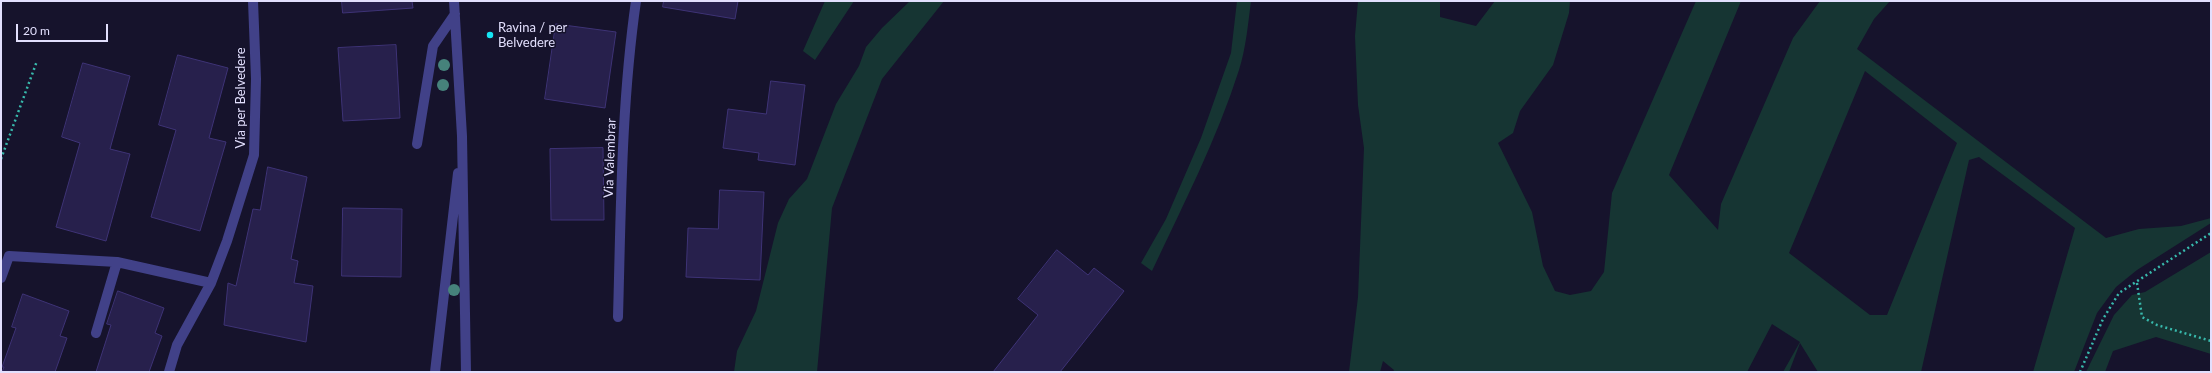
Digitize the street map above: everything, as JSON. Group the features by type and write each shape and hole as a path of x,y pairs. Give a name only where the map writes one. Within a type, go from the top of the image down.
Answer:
{"street":[{"name":"Via per Belvedere","path":"169,372 177,344 211,283 227,241 254,155 256,79 253,1"},
{"path":"454,1 462,136 466,372"},
{"name":"Via Valembrar","path":"618,317 623,135 629,47 636,1"},
{"path":"418,144 433,46 455,14"},
{"path":"435,372 462,136"},
{"path":"1,278 9,256 117,262 211,283"},
{"path":"96,333 117,262"}],"path":[{"path":"1,159 37,61"},
{"path":"2080,372 2103,319 2119,293 2137,283 2211,233"},
{"path":"2137,283 2142,317 2157,325 2211,341"}],"green space":[{"path":"825,1 854,1 815,60 803,51"},
{"path":"910,1 944,1 882,79 832,208 817,372 734,372 737,351 756,311 778,223 789,199 807,179 836,104 859,66 866,47 882,28"},
{"path":"1237,1 1251,1 1245,45 1239,70 1210,147 1152,271 1141,263 1166,219 1201,138 1231,53"},
{"path":"1358,1 1440,1 1440,17 1476,26 1495,1 1570,1 1569,13 1553,65 1520,111 1513,133 1498,143 1532,212 1543,266 1555,291 1570,295 1591,291 1604,272 1612,193 1696,1 1741,1 1669,175 1718,230 1721,204 1793,38 1820,1 1890,1 1874,19 1857,49 2106,238 2139,229 2181,226 2211,218 2211,223 2137,270 2116,287 2097,313 2074,372 2033,372 2075,228 1979,157 1969,160 1921,372 1818,372 1800,343 1789,372 1783,372 1800,342 1772,324 1747,372 1393,372 1394,370 1383,361 1380,372 1349,372 1358,297 1364,148 1358,105 1355,36","holes":["1865,71 1957,143 1887,315 1870,315 1789,253"]},
{"path":"2211,252 2211,354 2156,337 2113,351 2105,372 2086,372 2114,315 2132,295 2145,292"}],"building":[{"path":"342,1 412,1 413,8 343,13"},
{"path":"664,1 738,1 735,19 663,7"},
{"path":"556,24 616,32 605,108 545,99"},
{"path":"396,45 400,118 343,121 338,48"},
{"path":"178,55 228,68 209,138 226,142 200,231 151,217 176,130 159,125"},
{"path":"83,63 130,76 110,149 130,154 106,241 56,227 80,143 62,137"},
{"path":"771,81 805,85 795,165 758,160 759,153 723,148 728,109 766,114"},
{"path":"603,148 604,220 551,220 550,149"},
{"path":"268,167 307,177 291,259 298,261 294,283 313,286 306,342 224,325 228,283 236,286 253,209 260,210"},
{"path":"720,190 764,192 760,280 686,277 688,228 718,229"},
{"path":"343,208 402,209 401,277 342,276"},
{"path":"1057,250 1088,275 1094,268 1124,291 1060,372 993,372 1038,315 1018,299"},
{"path":"118,291 164,308 155,333 162,336 149,372 96,372 111,325 107,324"},
{"path":"23,294 69,311 60,336 67,338 55,372 2,372 4,367 2,367 16,328 12,327"}],"place":[{"name":"Ravina / per Belvedere","path":"490,35"}]}
